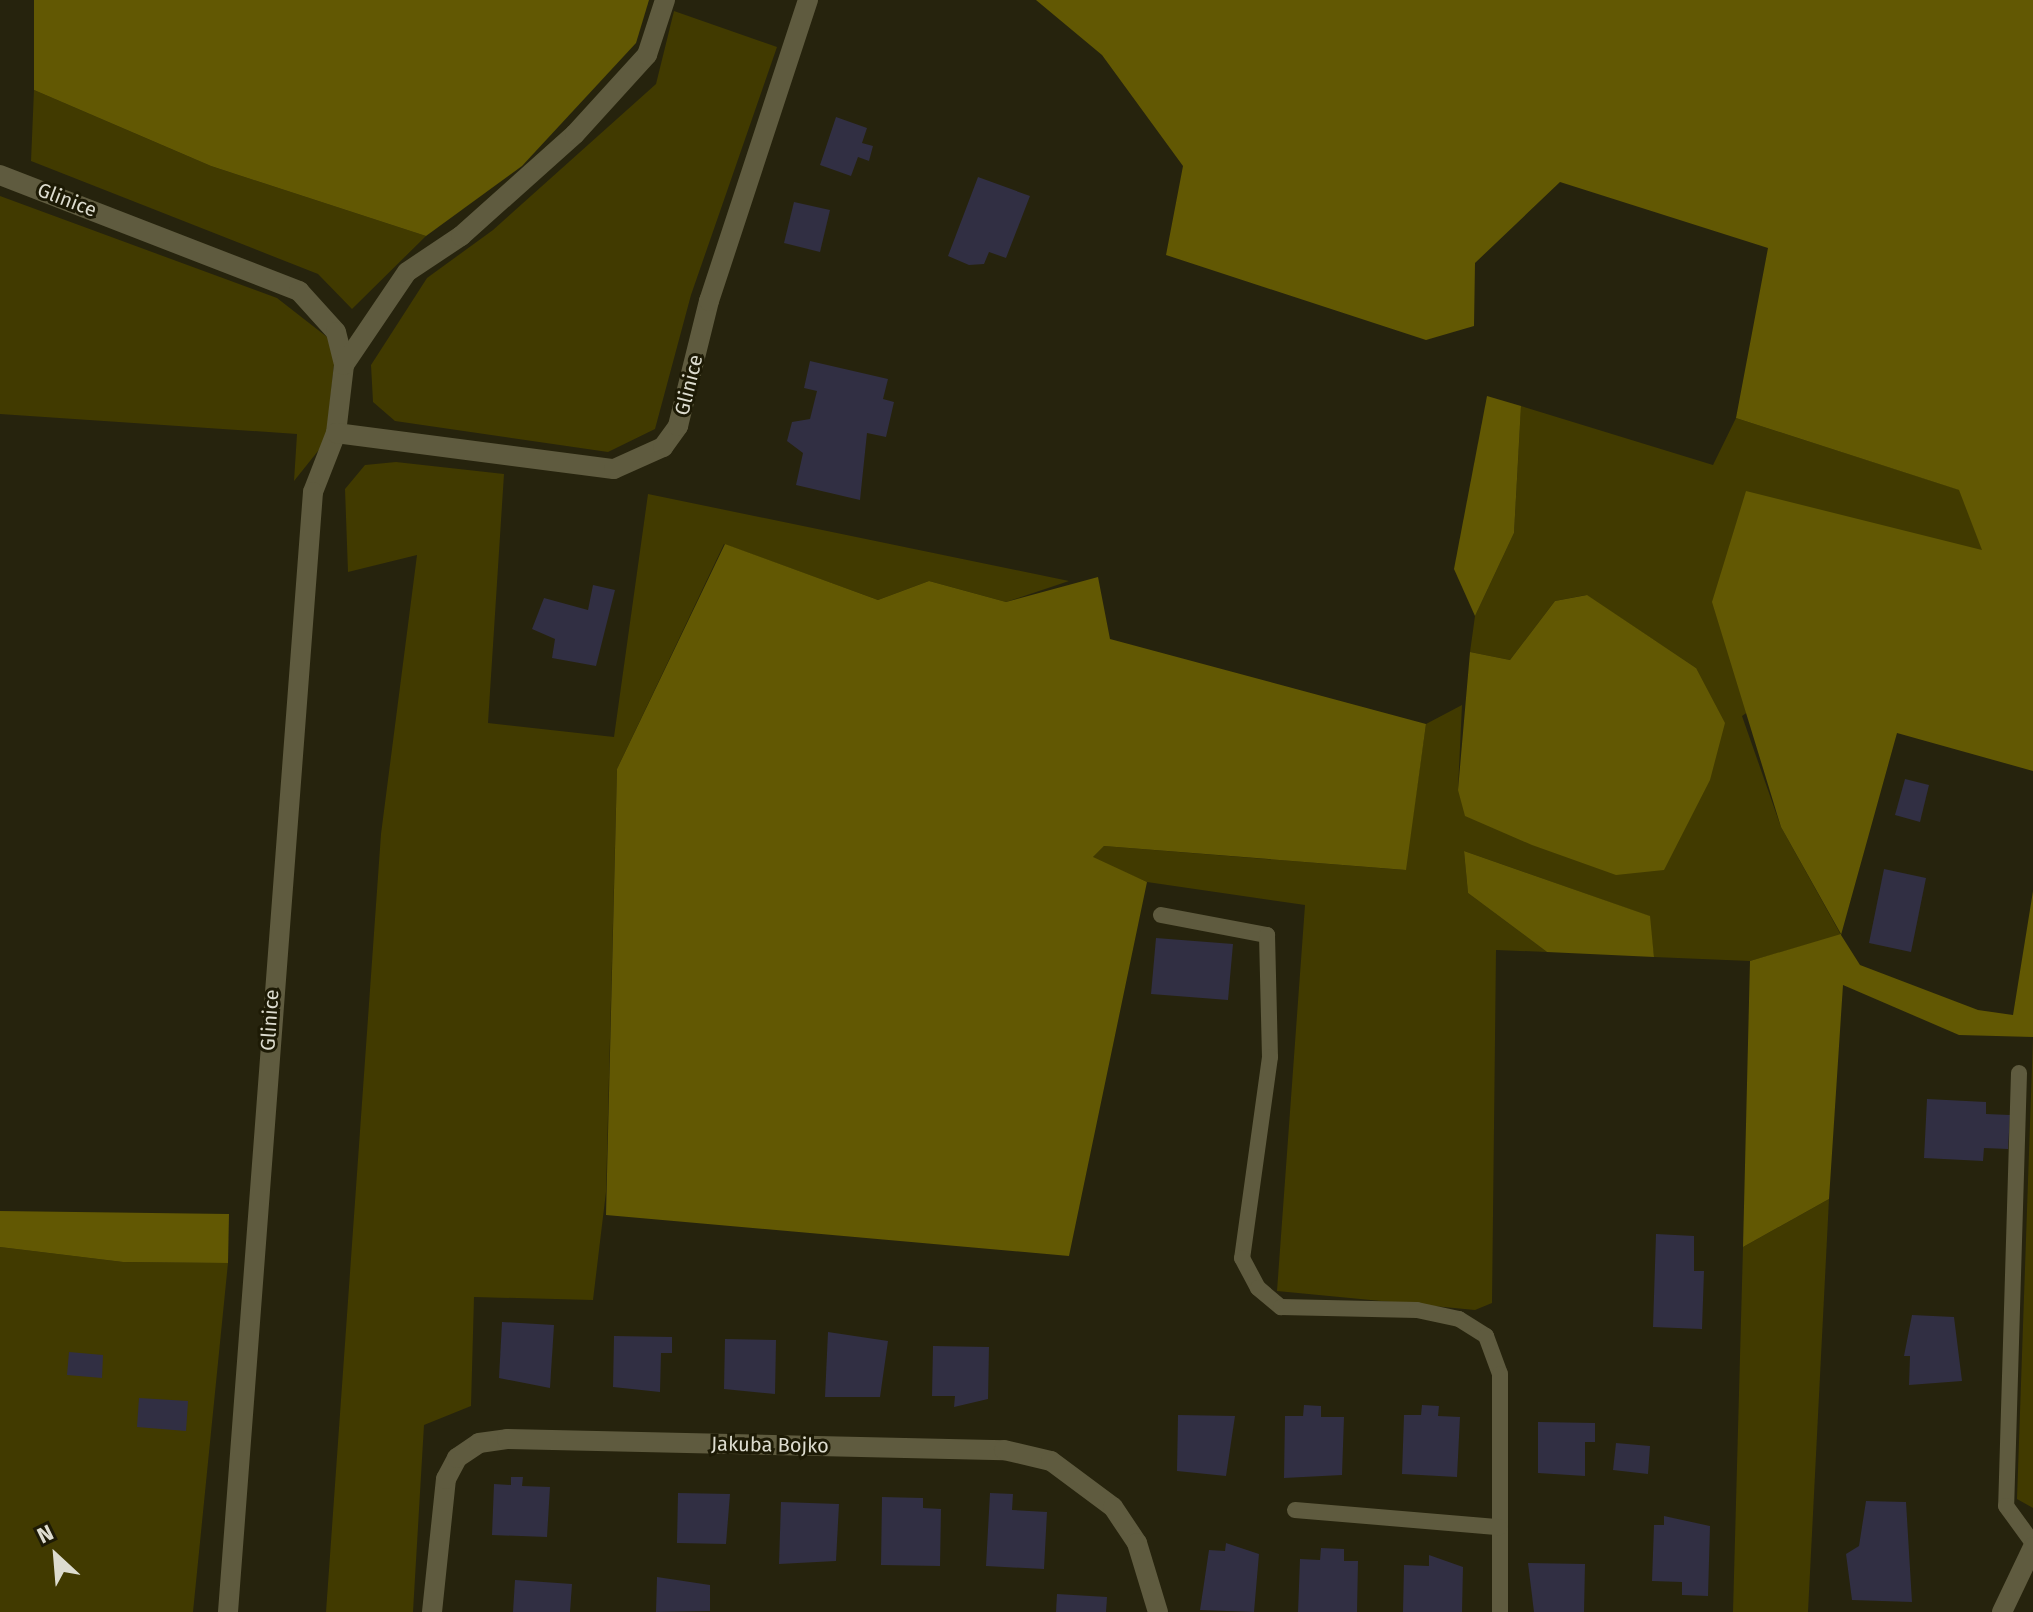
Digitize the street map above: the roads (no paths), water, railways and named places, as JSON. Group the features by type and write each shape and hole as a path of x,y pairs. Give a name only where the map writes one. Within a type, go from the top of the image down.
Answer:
{"street":[{"path":"344,365 407,272 461,236 575,134 647,55 665,0"},
{"name":"Glinice","path":"336,433 614,469 663,447 678,426 709,301 808,0"},
{"name":"Glinice","path":"0,175 299,291 336,332 344,365 336,433 313,492 228,1612"},
{"name":"Jakuba Bojko","path":"432,1612 446,1479 457,1458 479,1443 507,1439 1004,1450 1051,1461 1113,1507 1137,1543 1158,1612"},
{"path":"2002,1612 2033,1545"}],"lane":[{"path":"1161,915 1267,935 1270,1057 1242,1258 1258,1288 1281,1307 1417,1310 1459,1319 1486,1336 1500,1374 1500,1612"},
{"path":"2019,1073 2006,1506 2033,1545"},
{"path":"1295,1510 1499,1527"}]}
